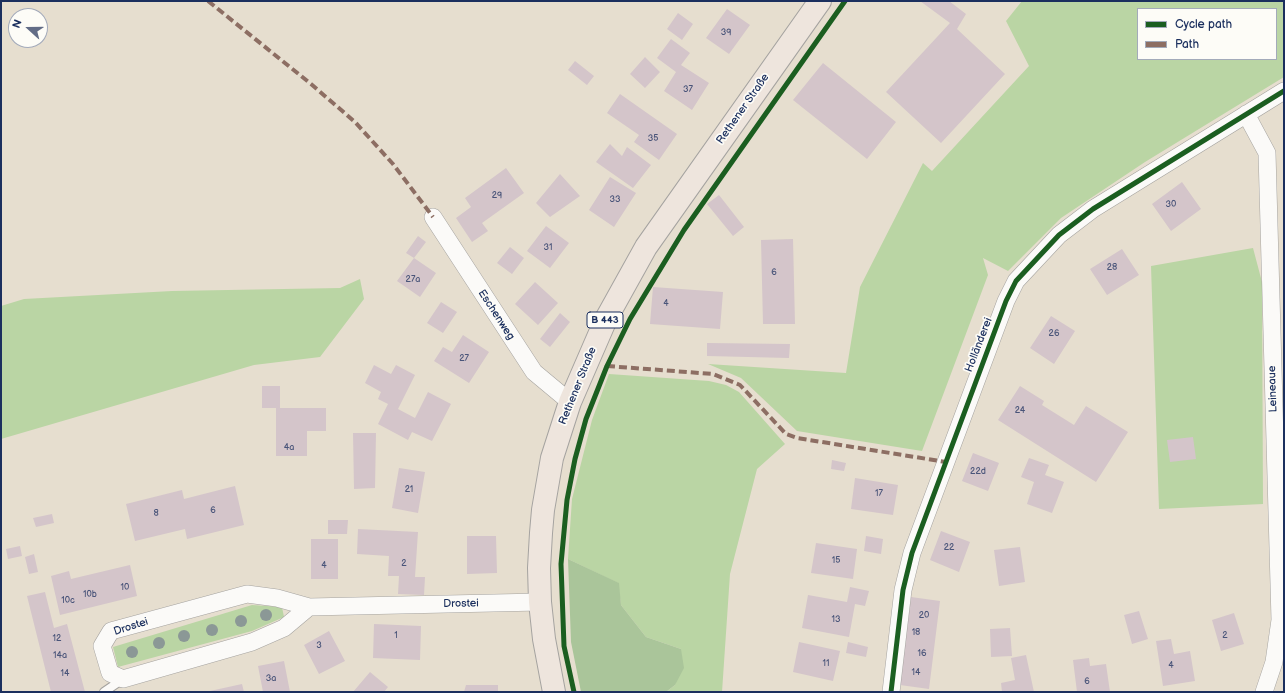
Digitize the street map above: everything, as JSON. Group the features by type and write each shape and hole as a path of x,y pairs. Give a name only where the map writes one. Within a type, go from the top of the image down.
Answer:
{"main road":[{"name":"Rethener Straße","path":"554,692 544,640 540,602 539,568 543,510 552,458 570,402 606,319 646,247 820,1"}],"street":[{"name":"Holländerei","path":"891,692 903,590 912,553 1006,301 1016,281 1059,235 1093,209 1284,91"},
{"name":"Leineaue","path":"1246,114 1267,153 1280,620 1274,662 1264,692"},
{"name":"Eschenweg","path":"433,218 534,372 570,402"},
{"name":"Drostei","path":"123,679 110,673 102,646 111,631 247,594 277,598 309,607 540,602"},
{"path":"123,679 252,642 284,628 309,607"}],"lane":[{"path":"104,692 123,679"}],"green space":[{"path":"1022,1 1284,1 1284,77 1145,162 1061,218 1008,271 983,258 988,275 922,451 797,431 741,378 708,364 846,373 860,287 923,163 932,171 1029,66 1006,21"},
{"path":"1253,248 1262,282 1263,504 1159,509 1151,266"},
{"path":"360,279 364,299 320,357 254,365 1,439 1,306 24,299 172,291 340,288"},
{"path":"609,374 709,381 726,385 739,392 785,444 757,469 730,574 722,692 666,692 675,685 681,649 646,637 621,605 618,583 568,559 572,499 592,420"},
{"path":"568,559 619,583 621,605 646,637 681,649 684,668 675,685 666,692 581,692 571,642"},
{"path":"252,605 282,607 284,617 252,631 118,667 113,647"}],"building":[{"path":"920,1 949,1 966,14 957,29 1005,74 941,143 886,92 950,23"},
{"path":"727,9 750,25 729,54 706,38"},
{"path":"678,13 693,24 682,40 667,29"},
{"path":"671,39 690,53 681,65 709,83 692,110 664,91 676,72 657,58"},
{"path":"645,57 660,72 645,88 630,74"},
{"path":"575,61 594,76 587,85 568,70"},
{"path":"823,63 896,122 867,159 793,100"},
{"path":"620,94 677,134 659,160 634,142 639,135 607,113"},
{"path":"610,144 622,156 627,147 651,165 633,188 596,162"},
{"path":"506,168 524,193 482,223 488,231 472,242 456,218 471,207 465,198"},
{"path":"560,174 580,196 550,217 536,203"},
{"path":"610,177 636,193 614,227 589,210"},
{"path":"1182,182 1201,209 1171,231 1152,204"},
{"path":"719,195 744,227 733,236 707,204"},
{"path":"546,226 569,243 550,268 527,251"},
{"path":"418,236 426,242 414,258 406,253"},
{"path":"793,239 795,324 763,324 761,240"},
{"path":"510,247 524,258 512,274 497,263"},
{"path":"1122,249 1139,275 1107,295 1090,269"},
{"path":"414,258 436,273 420,297 397,281"},
{"path":"535,282 558,303 538,325 515,304"},
{"path":"653,287 723,292 720,329 650,324"},
{"path":"441,302 457,312 443,333 427,323"},
{"path":"560,313 570,322 550,347 540,339"},
{"path":"1051,316 1075,331 1054,364 1030,348"},
{"path":"463,335 489,352 469,383 434,361 443,347 452,352"},
{"path":"707,343 790,344 789,358 707,356"},
{"path":"374,365 391,374 396,365 415,375 398,409 415,418 428,392 451,404 432,441 412,432 408,440 378,424 388,404 378,399 381,392 365,383"},
{"path":"262,386 280,386 280,408 326,408 326,431 307,431 307,456 276,456 276,408 262,408"},
{"path":"1020,386 1044,401 1042,405 1074,425 1086,406 1128,432 1096,482 998,420"},
{"path":"353,433 376,433 375,488 354,489"},
{"path":"1193,437 1196,459 1170,462 1167,440"},
{"path":"973,453 999,463 988,491 962,481"},
{"path":"1029,458 1049,465 1045,475 1064,482 1052,513 1027,504 1034,482 1021,477"},
{"path":"832,460 846,463 844,471 831,469"},
{"path":"399,468 425,472 418,513 392,508"},
{"path":"855,478 898,485 893,515 851,509"},
{"path":"235,486 244,525 187,539 185,529 135,541 126,504 182,490 184,499"},
{"path":"52,514 54,523 36,527 33,518"},
{"path":"328,520 348,520 347,534 328,534"},
{"path":"358,529 418,532 415,577 425,577 424,595 398,594 399,576 388,576 389,556 357,554"},
{"path":"941,531 970,542 959,572 930,560"},
{"path":"467,536 496,536 497,573 467,574"},
{"path":"866,536 883,539 881,554 864,551"},
{"path":"311,539 338,539 338,579 311,579"},
{"path":"816,543 857,549 853,579 811,573"},
{"path":"20,546 22,556 8,559 6,549"},
{"path":"1020,547 1025,582 999,586 994,550"},
{"path":"34,554 38,572 29,574 25,557"},
{"path":"130,565 137,596 60,615 51,576 69,571 71,579"},
{"path":"850,587 869,591 865,606 855,604 849,637 802,628 808,595 847,602"},
{"path":"45,592 54,628 67,624 85,692 51,692 27,596"},
{"path":"911,597 940,601 929,689 900,685"},
{"path":"1139,611 1148,639 1132,644 1124,615"},
{"path":"1234,613 1244,644 1221,651 1212,620"},
{"path":"374,624 421,626 420,660 373,658"},
{"path":"1010,628 1012,656 991,657 990,629"},
{"path":"329,631 345,661 319,674 304,645"},
{"path":"1171,639 1174,654 1190,651 1195,681 1163,686 1156,641"},
{"path":"799,642 840,651 833,681 793,672"},
{"path":"848,642 868,647 866,657 846,653"},
{"path":"1026,655 1034,692 1002,692 1001,683 1015,680 1011,658"},
{"path":"1089,658 1090,666 1106,664 1110,692 1077,692 1073,660"},
{"path":"284,661 290,692 263,692 258,666"},
{"path":"370,672 388,687 384,692 353,692"},
{"path":"242,684 244,692 210,692 210,691"},
{"path":"466,685 498,685 498,692 464,692"}],"marked path":[{"path":"208,1 311,84 355,122 393,164 433,217"},
{"path":"607,366 713,374 740,385 786,434 797,438 946,462"}],"cycle path":[{"path":"574,692 564,646 561,564 567,500 575,459 586,419 607,366 630,319 684,230 845,1"},
{"path":"891,692 903,590 912,553 1006,301 1016,281 1059,235 1093,209 1284,91"}]}
